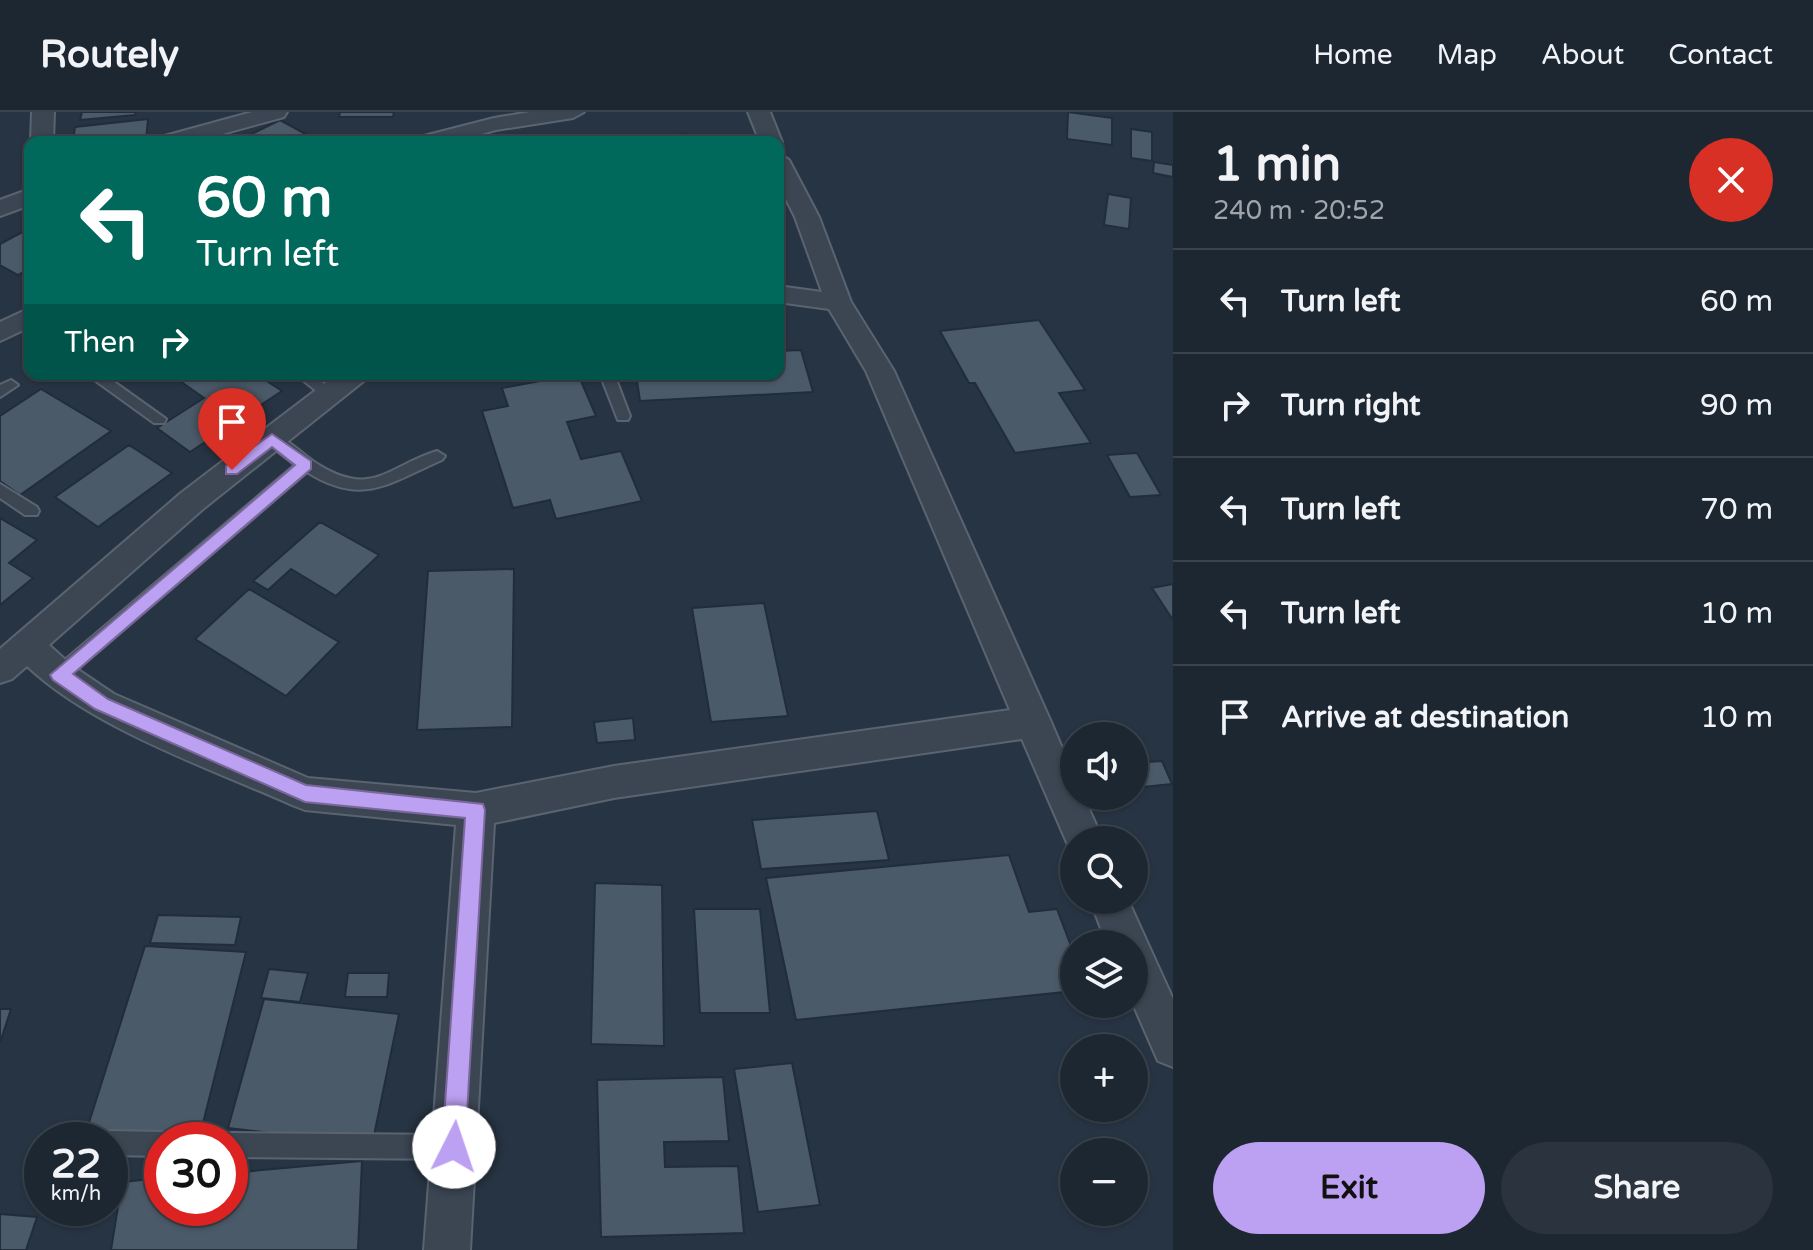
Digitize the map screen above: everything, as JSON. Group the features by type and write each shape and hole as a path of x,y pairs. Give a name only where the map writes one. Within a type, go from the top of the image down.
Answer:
{"street":[{"path":"42,136 43,112"},
{"path":"190,136 276,112"},
{"path":"444,136 492,118 573,112"},
{"path":"759,112 769,136"},
{"path":"784,172 807,217 838,302 880,371 1078,826"},
{"path":"0,209 24,199"},
{"path":"784,295 838,302"},
{"path":"0,669 192,501 347,380"},
{"path":"28,646 59,675 102,704 305,794 476,810 614,782 1034,722"},
{"path":"447,1250 476,810"},
{"path":"1148,991 1173,1046"}],"lane":[{"path":"102,380 159,419"},
{"path":"310,380 329,394"},
{"path":"609,380 623,416"},
{"path":"272,439 305,465 351,487 367,486 437,456"},
{"path":"59,675 305,465"},
{"path":"0,490 31,511"},
{"path":"248,1145 454,1147"}],"building":[{"path":"82,112 136,112 135,115 80,120"},
{"path":"340,112 394,112 393,117 339,117"},
{"path":"1068,112 1112,118 1112,145 1067,139"},
{"path":"148,119 146,136 74,136 75,127"},
{"path":"280,120 309,136 248,136"},
{"path":"1131,129 1152,132 1152,161 1131,158"},
{"path":"1154,162 1173,165 1173,177 1153,173"},
{"path":"1108,194 1131,198 1129,229 1104,225"},
{"path":"24,231 24,272 18,275 0,265 0,244"},
{"path":"1039,320 1085,390 1059,393 1091,443 1015,453 975,383 969,383 940,331"},
{"path":"801,350 813,392 640,401 637,380 784,380 784,351"},
{"path":"178,380 265,380 282,391 190,452 157,428 204,398"},
{"path":"545,380 581,380 596,416 567,422 581,459 621,451 642,501 556,519 550,500 513,508 482,411 508,406 502,388"},
{"path":"41,389 111,431 20,495 0,481 0,416"},
{"path":"129,445 172,473 98,527 55,497"},
{"path":"1137,453 1161,495 1130,497 1107,455"},
{"path":"0,518 37,540 9,563 33,578 0,605"},
{"path":"320,522 379,555 336,596 291,569 268,590 253,581"},
{"path":"514,569 512,727 417,730 428,571"},
{"path":"1173,584 1173,620 1152,588"},
{"path":"249,589 339,642 286,696 195,639"},
{"path":"764,603 788,716 711,722 692,608"},
{"path":"633,718 635,740 597,743 594,722"},
{"path":"1162,761 1172,784 1148,786 1148,762"},
{"path":"877,811 889,860 761,869 752,820"},
{"path":"1009,855 1029,912 1057,909 1065,930 1060,930 1060,992 796,1020 766,878"},
{"path":"595,883 662,885 664,1046 591,1044"},
{"path":"694,909 760,909 770,1013 700,1013"},
{"path":"158,915 241,917 235,945 150,943"},
{"path":"145,946 246,952 203,1122 144,1122 144,1136 128,1135 128,1122 89,1122"},
{"path":"269,969 308,973 300,1002 261,998"},
{"path":"348,973 389,973 387,997 345,997"},
{"path":"264,999 399,1014 372,1145 248,1130 248,1122 230,1122"},
{"path":"0,1009 11,1009 0,1043"},
{"path":"792,1063 820,1205 758,1212 734,1069"},
{"path":"723,1077 729,1141 664,1142 665,1167 738,1166 744,1233 601,1237 597,1080"},
{"path":"362,1161 358,1250 111,1250 115,1226 128,1226 128,1181 144,1180 144,1226 248,1226 248,1171"},
{"path":"0,1214 24,1216 24,1226 34,1226 26,1250 0,1250"}],"route":[{"path":"232,470 272,439 305,465 59,675 102,704 305,794 476,810 454,1147"}]}
